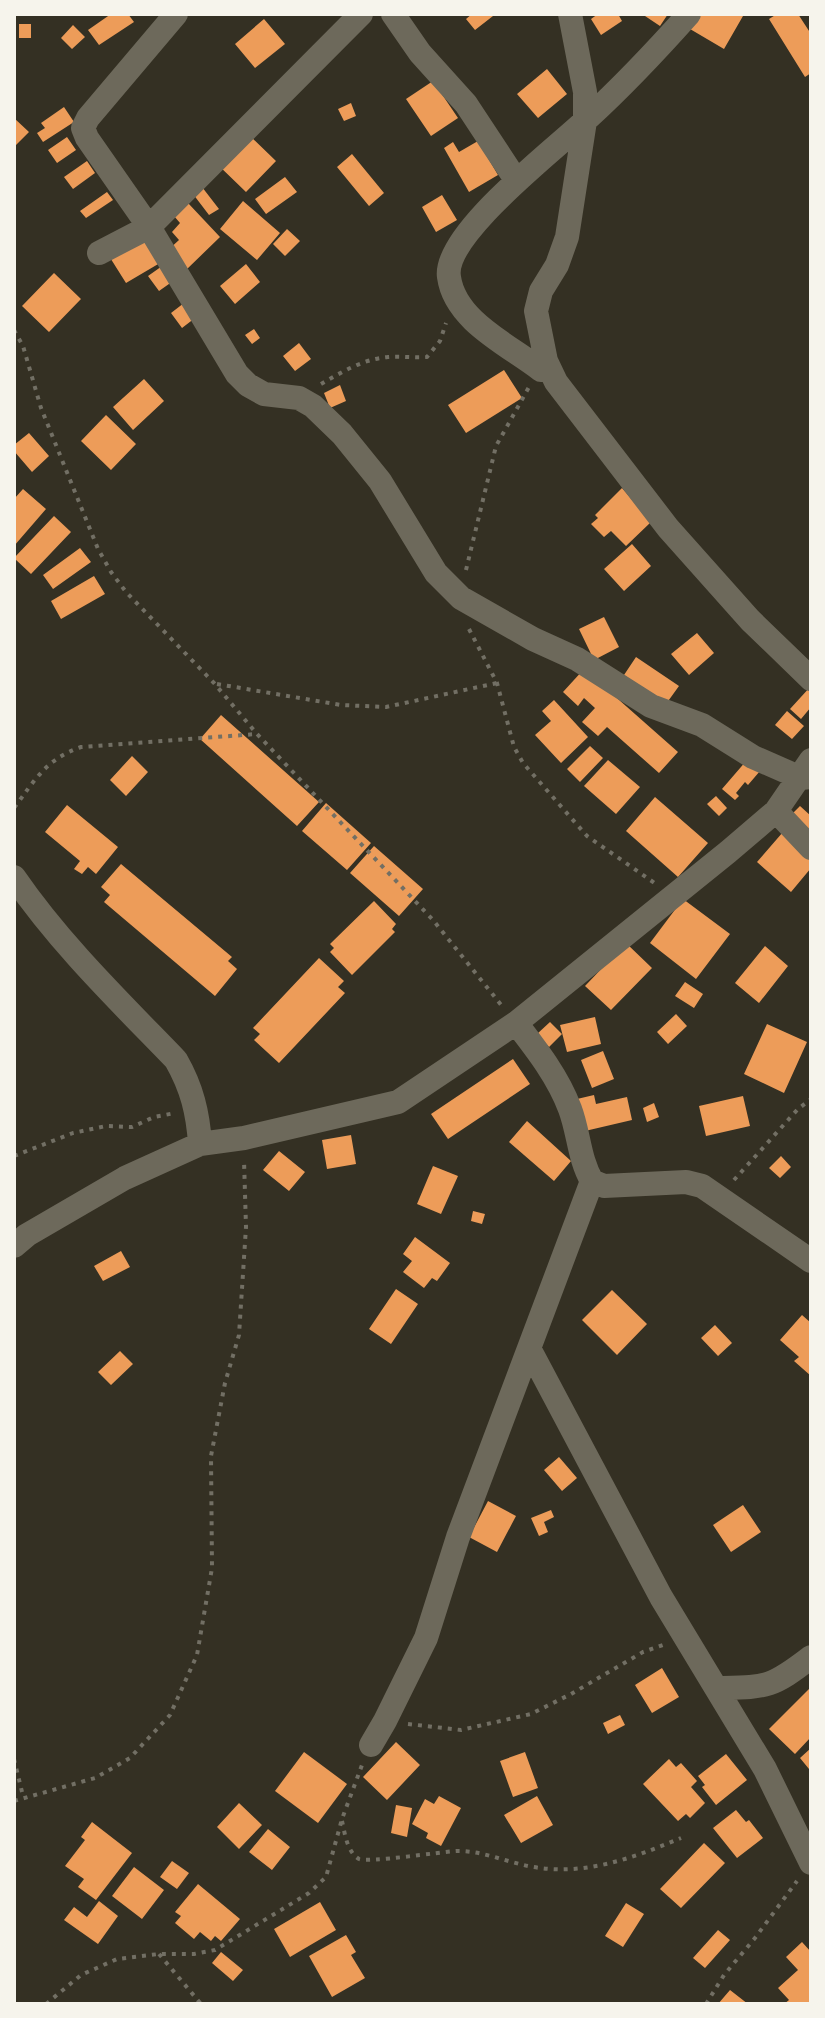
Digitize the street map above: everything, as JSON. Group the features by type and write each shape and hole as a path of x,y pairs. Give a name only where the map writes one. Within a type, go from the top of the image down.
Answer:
{"street":[{"path":"14,1246 27,1235 125,1178 200,1144 244,1138 398,1102 516,1023 776,811 808,772 753,757 702,725 651,706 577,659 533,639 461,598 436,573 380,481 352,446 313,406 299,398 264,394 237,374 149,227 83,128 88,118 176,14"},
{"path":"99,253 149,227 361,14"},
{"path":"393,14 420,53 466,104 516,180"},
{"path":"570,14 585,92 585,121 567,237 557,265 541,291 536,311 546,361 556,382 668,528 750,620 811,679"},
{"path":"541,370 477,323 456,300 448,268 454,252 516,180 585,121 653,55 689,14"},
{"path":"776,811 811,848"},
{"path":"14,877 22,906 176,1060 189,1082 198,1113 200,1144"},
{"path":"516,1023 553,1073 571,1110 583,1161 592,1181 604,1186 686,1182 702,1186 811,1261"},
{"path":"371,1745 426,1638 458,1537 592,1181"},
{"path":"530,1350 684,1637 765,1769 806,1869"},
{"path":"718,1688 770,1685 786,1678 811,1657"}],"path":[{"path":"299,398 344,370 366,362 384,357 427,357 440,341 456,300"},
{"path":"14,330 23,346 41,408 98,549 126,592 433,920 516,1023"},
{"path":"541,370 508,420 496,446 474,529 461,598 474,642 497,683 514,747 534,778 587,836 671,897"},
{"path":"214,683 341,705 386,707 497,683"},
{"path":"14,808 43,770 61,754 81,747 257,734"},
{"path":"719,1197 798,1109 811,1099"},
{"path":"14,1156 73,1133 106,1126 132,1127 165,1114 198,1113"},
{"path":"14,1801 95,1778 130,1758 170,1715 197,1655 212,1568 211,1456 225,1383 239,1335 246,1227 244,1138"},
{"path":"385,1721 461,1730 531,1714 643,1652 684,1637"},
{"path":"46,2004 81,1975 117,1959 215,1950 309,1893 326,1877 342,1819 371,1745"},
{"path":"14,1759 23,1796"},
{"path":"342,1819 352,1853 361,1860 371,1862 411,1854 460,1851 531,1867 567,1871 636,1857 681,1838"},
{"path":"706,2004 724,1975 806,1869"},
{"path":"159,1954 201,2004"}],"building":[{"path":"111,14 128,14 134,22 99,45 88,30"},
{"path":"472,14 493,16 475,30 466,19"},
{"path":"598,14 618,14 622,21 601,35 591,19"},
{"path":"642,14 668,14 660,26"},
{"path":"699,14 743,16 724,49 690,29"},
{"path":"777,14 798,14 811,34 811,73 805,77 769,19"},
{"path":"264,19 285,44 255,68 235,44"},
{"path":"19,24 31,24 31,38 19,38"},
{"path":"73,25 85,37 72,49 61,38"},
{"path":"547,69 567,94 538,118 517,94"},
{"path":"433,81 458,118 431,136 406,99"},
{"path":"351,103 356,116 344,121 338,109"},
{"path":"64,107 74,122 43,142 37,133 45,128 41,123"},
{"path":"14,118 29,132 14,147"},
{"path":"250,136 276,161 246,192 216,163"},
{"path":"67,137 76,150 57,163 48,150"},
{"path":"478,141 498,175 469,192 444,148 453,142 459,152"},
{"path":"352,154 384,193 369,206 337,167"},
{"path":"87,161 95,173 73,189 64,177"},
{"path":"285,177 297,192 266,214 255,199"},
{"path":"202,187 219,209 209,215 193,194"},
{"path":"107,192 113,200 86,218 80,211"},
{"path":"442,195 457,220 436,232 422,207"},
{"path":"243,201 280,233 257,260 220,229"},
{"path":"188,203 220,237 185,271 167,251 179,240 172,232 180,223 174,216"},
{"path":"287,229 300,241 285,256 273,244"},
{"path":"149,232 165,260 126,283 109,256"},
{"path":"165,264 176,279 159,291 148,276"},
{"path":"246,264 260,282 235,304 220,286"},
{"path":"54,273 81,299 49,332 22,306"},
{"path":"184,303 195,318 182,328 171,313"},
{"path":"254,329 260,338 252,344 245,335"},
{"path":"299,343 311,359 295,371 283,356"},
{"path":"504,370 522,398 466,433 448,405"},
{"path":"144,379 164,401 133,430 113,407"},
{"path":"340,385 346,401 330,408 324,393"},
{"path":"106,415 136,444 111,470 81,441"},
{"path":"29,433 49,456 32,472 14,451 14,445"},
{"path":"622,488 651,522 626,546 611,531 604,537 591,524 598,518 595,515"},
{"path":"23,489 46,509 14,546 14,499"},
{"path":"54,516 71,532 31,574 14,558"},
{"path":"632,544 651,566 624,591 604,569"},
{"path":"80,548 91,562 53,589 43,575"},
{"path":"94,576 105,594 61,619 51,601"},
{"path":"604,617 619,647 594,660 579,629"},
{"path":"697,633 714,653 689,675 671,654"},
{"path":"636,657 679,686 666,704 624,675"},
{"path":"584,669 678,752 659,773 607,727 598,736 582,722 595,708 584,698 578,706 563,692"},
{"path":"811,686 811,707 801,719 790,709"},
{"path":"554,700 588,737 561,763 535,735 551,721 542,711"},
{"path":"787,711 804,726 792,739 775,725"},
{"path":"221,715 319,802 297,826 200,739"},
{"path":"590,746 603,758 580,782 567,769"},
{"path":"132,756 148,772 126,796 110,780"},
{"path":"608,760 640,787 616,814 584,786"},
{"path":"747,760 760,771 748,785 745,782 736,793 739,796 735,800 722,789"},
{"path":"716,796 727,808 719,816 707,804"},
{"path":"655,797 708,843 678,877 626,831"},
{"path":"326,803 371,843 347,870 302,831"},
{"path":"67,805 118,847 96,874 88,867 82,874 74,869 80,861 45,832"},
{"path":"800,806 811,816 811,839 788,818"},
{"path":"783,832 811,857 811,868 791,892 757,862"},
{"path":"374,846 423,889 399,916 350,873"},
{"path":"121,864 232,957 228,961 237,969 215,996 104,902 110,895 101,887"},
{"path":"683,899 730,934 696,979 650,943"},
{"path":"374,901 396,924 392,929 395,932 352,975 330,952 334,948 330,944"},
{"path":"626,943 652,968 611,1010 585,986"},
{"path":"765,946 788,966 759,1003 735,983"},
{"path":"319,958 344,981 338,987 345,993 279,1063 254,1040 260,1034 253,1028"},
{"path":"685,982 703,994 694,1008 675,996"},
{"path":"676,1014 687,1026 668,1044 657,1032"},
{"path":"595,1017 601,1044 567,1052 560,1025"},
{"path":"550,1022 562,1034 549,1047 537,1034"},
{"path":"767,1024 807,1042 784,1093 744,1074"},
{"path":"603,1051 614,1079 592,1088 581,1060"},
{"path":"513,1059 530,1084 448,1139 431,1114"},
{"path":"594,1095 596,1104 627,1097 632,1120 585,1131 577,1099"},
{"path":"743,1096 750,1126 706,1136 699,1106"},
{"path":"654,1103 659,1117 647,1122 643,1108"},
{"path":"527,1121 571,1161 554,1181 509,1142"},
{"path":"351,1135 356,1164 327,1169 322,1140"},
{"path":"279,1151 305,1172 289,1191 263,1170"},
{"path":"781,1156 791,1167 780,1178 769,1168"},
{"path":"433,1166 458,1176 441,1214 417,1204"},
{"path":"473,1211 485,1214 482,1224 471,1221"},
{"path":"415,1237 450,1263 437,1281 432,1278 424,1288 403,1272 412,1261 403,1254"},
{"path":"121,1251 130,1267 103,1281 94,1266"},
{"path":"396,1289 418,1304 391,1344 369,1329"},
{"path":"612,1290 647,1324 617,1355 582,1320"},
{"path":"802,1315 811,1323 811,1376 794,1361 799,1357 780,1340"},
{"path":"715,1325 732,1343 718,1356 701,1338"},
{"path":"120,1351 133,1364 111,1385 98,1372"},
{"path":"559,1457 577,1478 562,1491 544,1470"},
{"path":"488,1501 516,1516 497,1552 469,1537"},
{"path":"743,1505 761,1532 731,1552 713,1525"},
{"path":"551,1510 554,1517 544,1522 548,1532 539,1536 531,1518"},
{"path":"662,1668 679,1697 652,1713 635,1685"},
{"path":"811,1687 811,1737 795,1754 769,1729"},
{"path":"620,1715 625,1725 608,1734 603,1723"},
{"path":"396,1742 420,1765 387,1800 363,1777"},
{"path":"811,1748 811,1767 809,1769 800,1758"},
{"path":"304,1752 347,1784 318,1823 275,1791"},
{"path":"525,1752 538,1788 513,1797 500,1761"},
{"path":"726,1754 747,1780 716,1805 702,1787 705,1785 698,1776"},
{"path":"669,1759 676,1767 681,1763 697,1781 691,1787 705,1803 690,1818 686,1814 678,1821 643,1784"},
{"path":"439,1796 461,1808 441,1846 426,1838 428,1833 412,1824 425,1799 434,1804"},
{"path":"537,1796 553,1825 521,1843 504,1815"},
{"path":"239,1803 262,1825 239,1849 217,1827"},
{"path":"396,1805 412,1808 407,1837 391,1833"},
{"path":"736,1810 746,1822 749,1820 763,1838 737,1858 713,1828"},
{"path":"92,1822 132,1853 96,1900 78,1887 84,1879 65,1866 85,1840 81,1837"},
{"path":"268,1829 290,1847 272,1870 249,1852"},
{"path":"704,1843 725,1863 681,1908 660,1889"},
{"path":"172,1861 189,1873 177,1889 160,1877"},
{"path":"134,1867 164,1890 142,1919 112,1896"},
{"path":"198,1884 240,1919 221,1941 215,1936 211,1941 200,1932 194,1939 175,1923 181,1916 175,1912"},
{"path":"99,1901 118,1916 98,1944 64,1920 74,1907 87,1917"},
{"path":"320,1902 336,1930 290,1957 274,1929"},
{"path":"626,1903 644,1914 623,1947 605,1936"},
{"path":"718,1930 730,1940 705,1968 693,1958"},
{"path":"346,1935 356,1952 351,1955 365,1978 332,1997 309,1956"},
{"path":"802,1942 811,1952 811,2004 784,2004 789,2000 778,1988 798,1970 786,1957"},
{"path":"221,1952 243,1970 233,1981 212,1963"},
{"path":"730,1990 748,2004 718,2004"}]}
